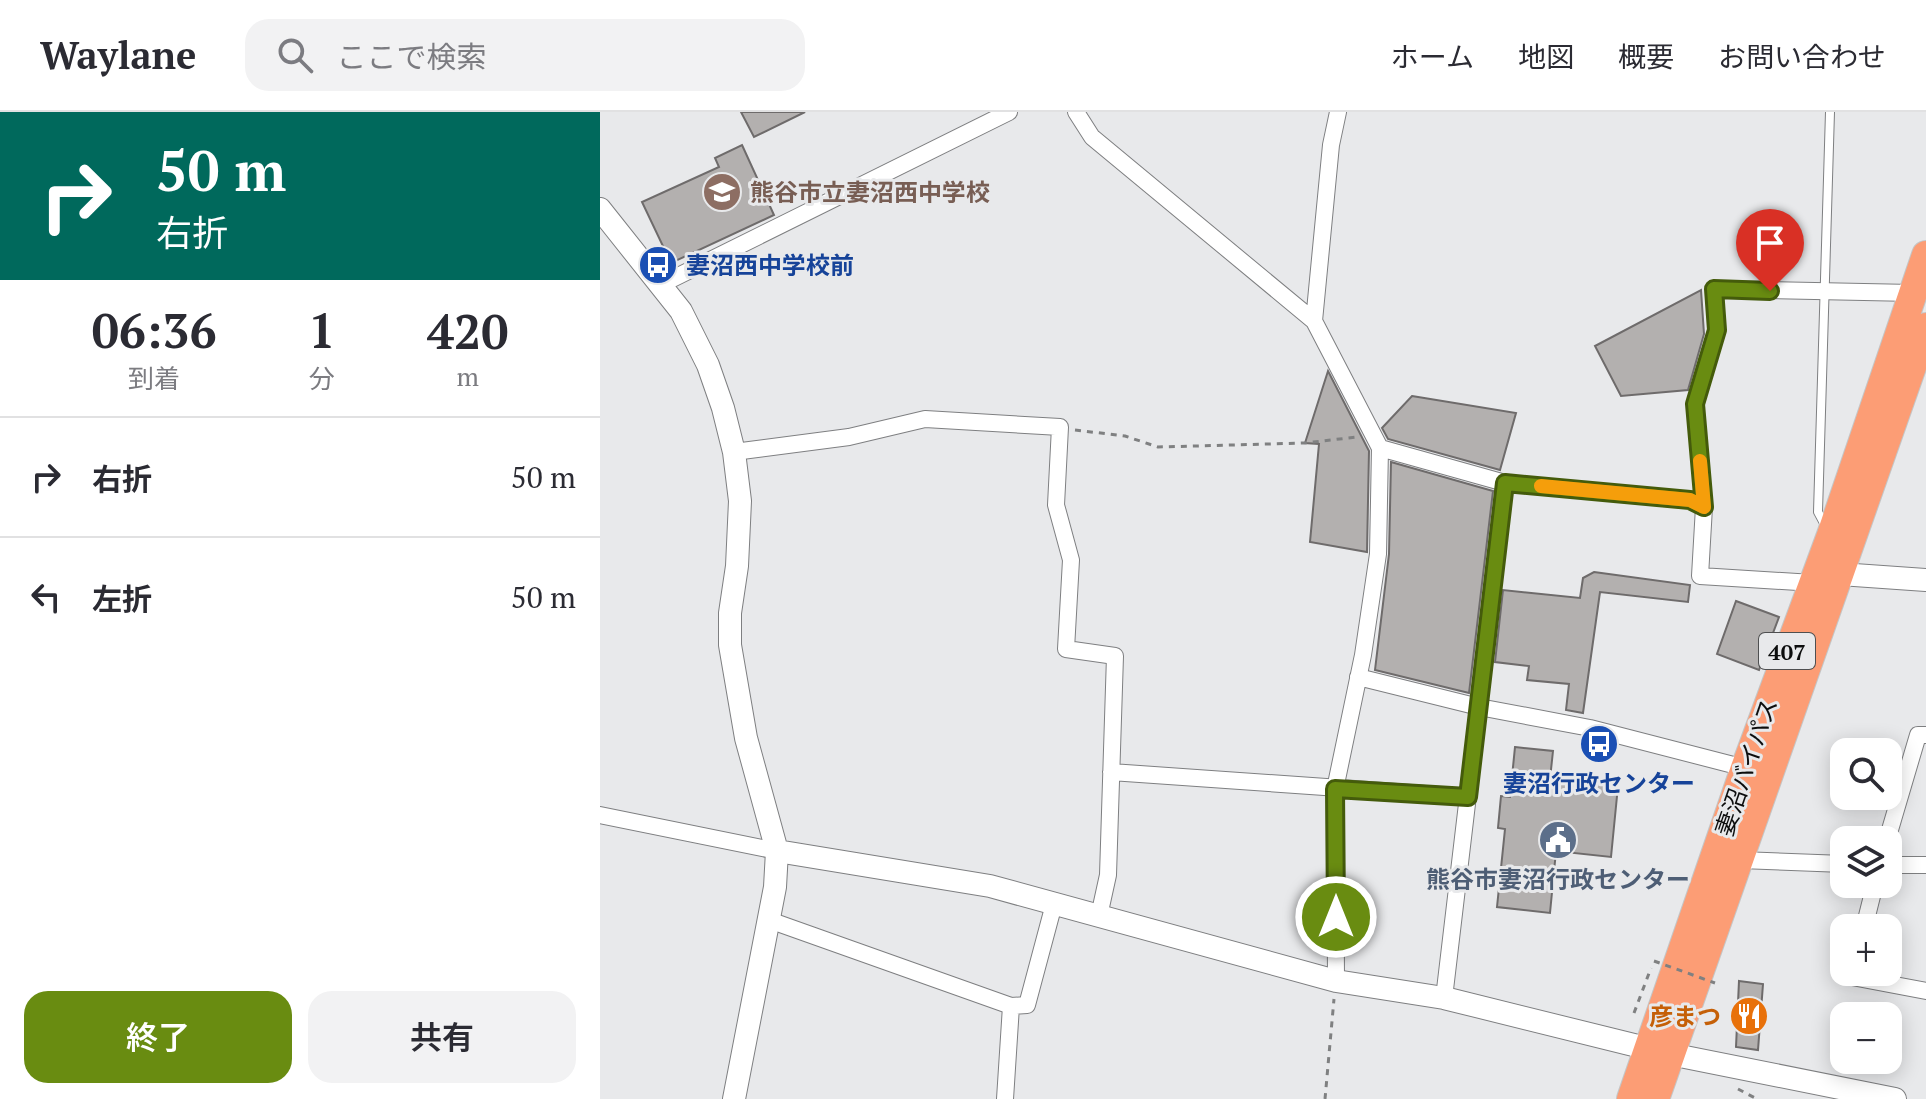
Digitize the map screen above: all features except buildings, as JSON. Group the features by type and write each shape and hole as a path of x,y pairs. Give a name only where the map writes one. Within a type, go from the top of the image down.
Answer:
{"highway":[{"name":"妻沼バイパス","path":"1655,1099 1660,1051 1745,768 1831,535 1926,255"},
{"name":"妻沼バイパス","path":"1631,1099 1660,1051 1740,860 1926,327"}],"street":[{"path":"660,285 1009,112"},
{"path":"1076,112 1092,137 1314,321 1378,441 1378,554 1358,677 1335,789 1336,981"},
{"path":"1314,321 1331,145 1338,112"},
{"path":"600,209 681,311 708,365 734,452 740,501 730,645 746,738 777,851 775,887 734,1099"},
{"path":"1813,583 1700,576 1704,507 1695,404 1717,330 1714,289 1913,293"},
{"path":"734,452 849,437 925,419 1060,427 1056,505 1071,560 1066,649 1115,656 1108,875 1099,916"},
{"path":"1378,441 1505,483 1690,500 1704,507"},
{"path":"1444,998 1505,483"},
{"path":"1840,574 1926,580"},
{"path":"1358,677 1479,707 1590,728 1745,768"},
{"path":"1891,826 1918,735 1926,735"},
{"path":"1111,772 1468,797"},
{"path":"600,815 777,851 990,886 1336,981 1444,998 1660,1051 1895,1099"},
{"path":"1740,860 1830,863"},
{"path":"1902,865 1926,865"},
{"path":"769,920 1011,1006 1027,1005 1054,904"},
{"path":"1900,986 1926,991"},
{"path":"1005,1099 1011,1006"}],"lane":[{"path":"1830,112 1827,293 1818,512 1831,535"}],"path":[{"path":"1060,427 1125,436 1158,447 1378,441"},
{"path":"1634,1013 1654,961 1715,983"},
{"path":"1325,1099 1336,981"}],"slow traffic":[{"path":"1541,486 1690,500 1704,507 1700,461"}],"place":[{"name":"熊谷市立妻沼西中学校","path":"722,192"},
{"name":"妻沼西中学校前","path":"658,265"},
{"name":"妻沼行政センター","path":"1599,744"},
{"name":"熊谷市妻沼行政センター","path":"1558,840"},
{"name":"彦まつ","path":"1749,1016"}],"route":[{"path":"1336,917 1335,789 1468,797 1505,483 1690,500 1704,507 1695,404 1717,330 1714,289 1770,291"}]}
